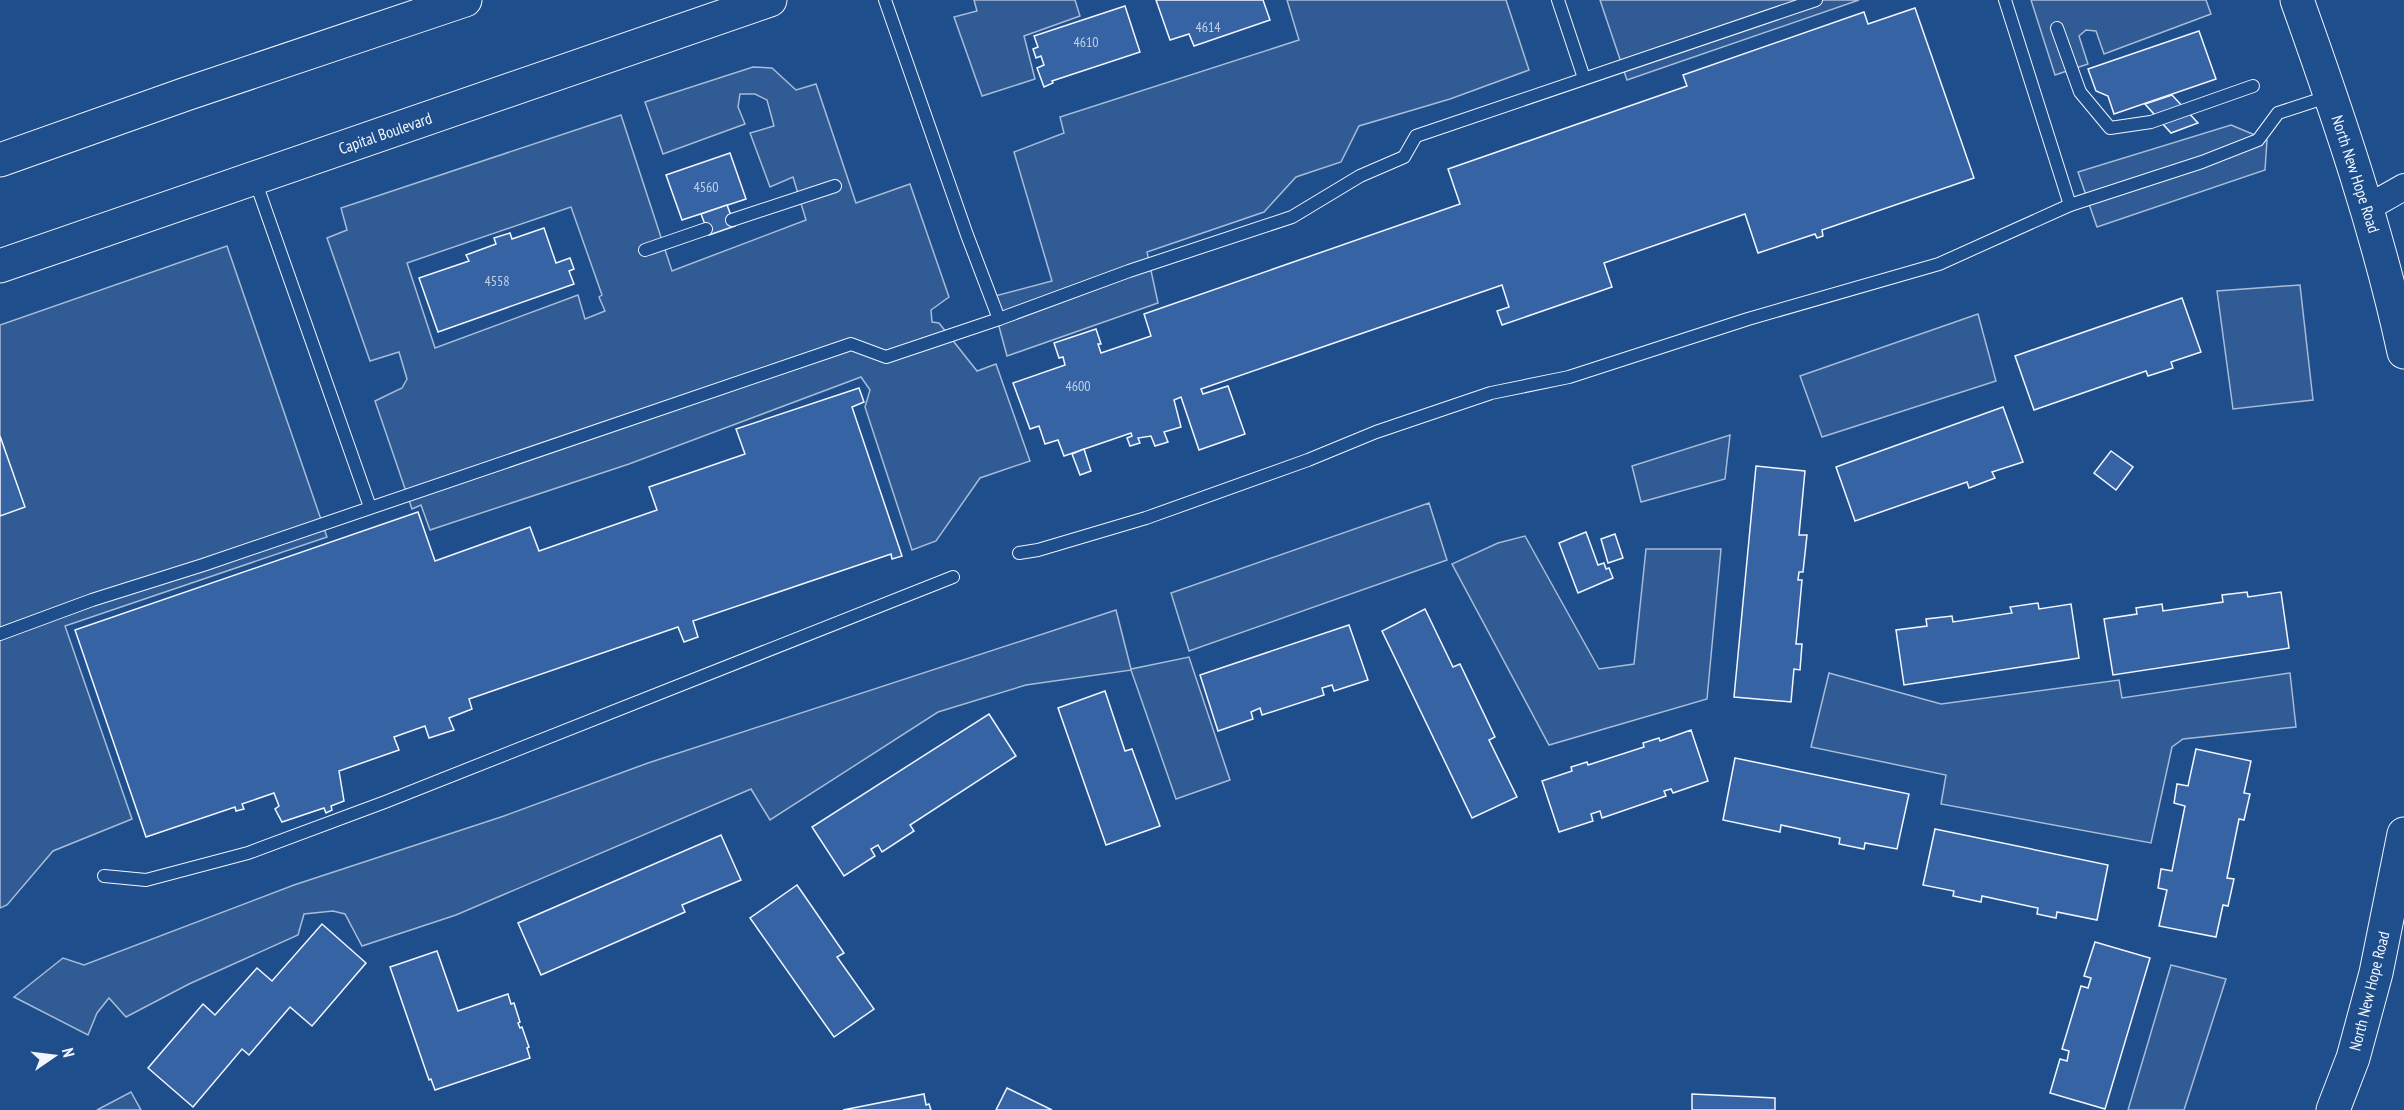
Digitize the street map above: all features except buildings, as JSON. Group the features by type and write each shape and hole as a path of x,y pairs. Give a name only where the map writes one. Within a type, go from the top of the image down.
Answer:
{"main road":[{"path":"0,160 465,0"},
{"name":"Capital Boulevard","path":"0,266 770,0"},
{"name":"North New Hope Road","path":"2297,0 2367,208 2404,352"},
{"name":"North New Hope Road","path":"2332,1110 2352,1058 2376,972 2404,834"}],"street":[{"path":"2367,208 2404,186"}],"lane":[{"path":"885,0 967,235 999,318"},
{"path":"1558,0 1584,78"},
{"path":"0,634 92,600 203,565 851,344 886,357 1292,217 1360,176 1404,157 1416,136 1816,0"},
{"path":"2005,0 2070,205"},
{"path":"2057,28 2080,92 2110,128 2151,122 2253,86"},
{"path":"1019,554 1146,518 1308,460 1376,432 1491,393 1569,377 1748,319 1939,264 2070,205 2202,162 2258,140 2278,113 2331,96"},
{"path":"254,178 370,507"},
{"path":"732,220 836,186"},
{"path":"645,250 706,229"},
{"path":"104,876 146,880 248,853 385,802 953,577"}],"shaded area":[{"path":"974,0 1075,0 1080,16 1024,36 1035,79 982,96 954,17 977,11"},
{"path":"1287,0 1506,0 1529,70 1450,99 1359,126 1341,162 1296,177 1264,212 1147,252 1158,303 1007,356 991,297 1052,281 1014,152 1064,133 1060,117 1299,40"},
{"path":"1600,0 1859,0 1627,80"},
{"path":"2031,0 2206,0 2211,14 2104,54 2096,31 2086,30 2079,36 2088,64 2055,75"},
{"path":"753,67 772,68 796,90 816,84 856,203 910,184 949,297 931,310 932,322 939,323 977,371 996,364 1030,461 980,478 936,541 912,550 865,407 870,390 861,377 629,464 430,530 421,505 412,509 375,401 402,388 407,379 399,352 370,361 327,238 347,230 341,208 621,115 672,271 806,220 793,177 770,187 750,133 774,126 767,100 755,94 740,94 738,107 745,124 663,154 645,102","holes":["571,207 602,295 599,297 605,311 585,319 578,295 435,348 407,263"]},
{"path":"2231,125 2267,140 2265,170 2097,227 2078,172"},
{"path":"227,246 327,537 65,626 132,819 53,851 7,905 0,908 0,325"},
{"path":"2300,285 2313,400 2233,409 2217,291"},
{"path":"1978,314 1996,381 1822,437 1800,376"},
{"path":"1730,435 1725,479 1641,502 1632,466"},
{"path":"1429,503 1447,560 1189,651 1171,593"},
{"path":"1525,536 1599,669 1634,664 1646,549 1721,549 1707,699 1549,745 1452,564 1498,543"},
{"path":"1116,610 1131,669 1189,657 1230,780 1176,799 1131,670 1026,685 938,712 770,820 751,789 456,915 362,946 345,914 333,911 304,914 298,935 189,984 126,1017 109,998 97,1013 88,1035 14,997 63,958 84,965 294,885 504,816 648,763"},
{"path":"1829,673 1941,704 2119,680 2122,698 2290,673 2296,727 2183,739 2172,747 2151,843 1941,804 1946,775 1811,747"},
{"path":"2171,965 2226,979 2184,1110 2128,1110"},
{"path":"131,1092 141,1110 97,1110"}]}
